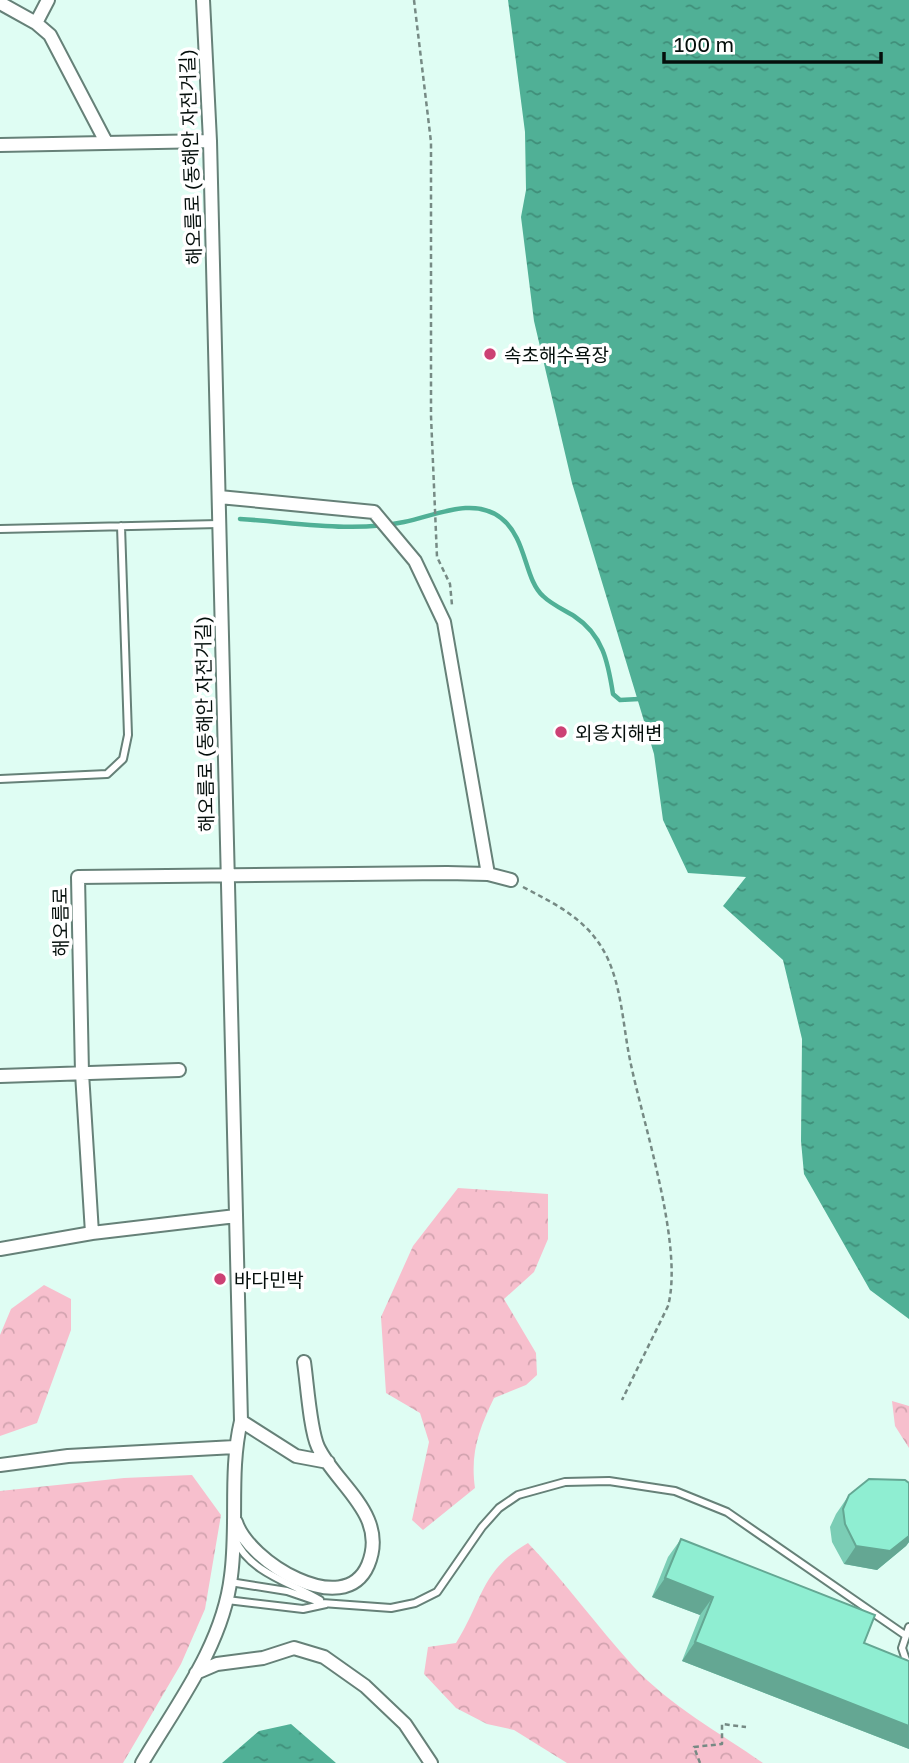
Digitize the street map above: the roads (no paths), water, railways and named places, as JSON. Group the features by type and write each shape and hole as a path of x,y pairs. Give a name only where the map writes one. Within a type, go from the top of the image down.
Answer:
{"street":[{"path":"36,23 48,0"},
{"name":"해오름로 (동해안 자전거길)","path":"142,1763 213,1642 227,1600 234,1532 235,1447 241,1422 210,141 203,0"},
{"path":"1,2 36,23 50,35 106,142"},
{"path":"0,145 210,141"},
{"path":"219,497 374,512 415,561 444,622 488,874"},
{"path":"226,874 488,874 511,880"},
{"name":"해오름로","path":"82,1073 78,877 226,874"},
{"path":"0,1076 179,1070"},
{"path":"82,1073 92,1233"},
{"path":"0,1249 92,1233 236,1216"},
{"path":"234,1517 244,1541 255,1552 282,1571 317,1586 340,1587 359,1578 369,1562 371,1550 362,1505 317,1446 304,1362"},
{"path":"241,1422 296,1456 328,1462"},
{"path":"0,1465 68,1457 235,1447"},
{"path":"195,1673 216,1664 263,1658 294,1648 324,1657 365,1686 405,1724 431,1763"}],"lane":[{"path":"0,529 219,524"},
{"path":"0,779 107,774 123,759 128,735 121,526"},
{"path":"230,1582 284,1590 328,1604 391,1608 415,1603 437,1592 482,1527 499,1508 518,1495 565,1482 609,1481 675,1491 727,1512 905,1635"},
{"path":"234,1532 239,1547 254,1563 328,1604"},
{"path":"227,1600 303,1609 328,1604"},
{"path":"909,1627 902,1648 909,1669"}],"water":[{"path":"508,0 909,0 909,1319 870,1290 804,1174 801,1141 802,1039 783,960 723,906 746,877 688,873 663,820 654,754 572,483 534,321 521,217 526,190 525,132"},
{"path":"291,1724 336,1763 222,1763 259,1731"}],"waterway":[{"path":"240,519 364,527 404,522 454,509 478,508 490,512 501,518 516,536 537,589 550,602 584,623 592,632 606,660 613,694 620,700 639,699"}],"place":[{"name":"속초해수욕장","path":"490,354"},
{"name":"외옹치해변","path":"561,732"},
{"name":"바다민박","path":"220,1279"}]}
